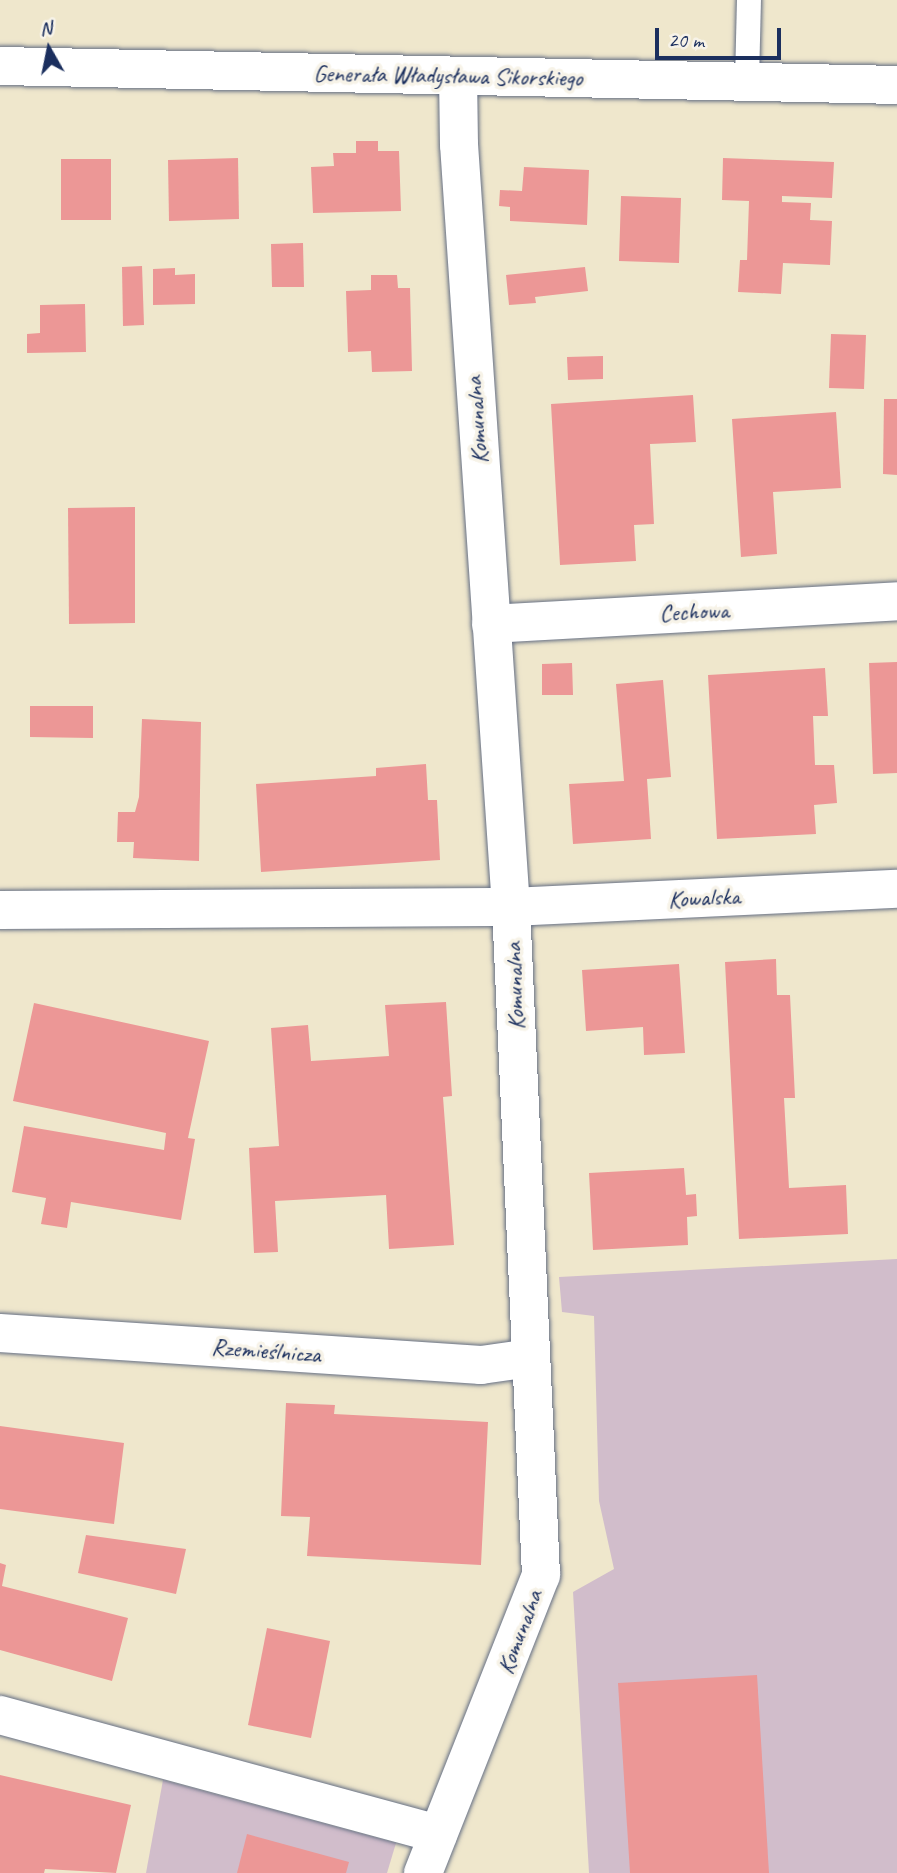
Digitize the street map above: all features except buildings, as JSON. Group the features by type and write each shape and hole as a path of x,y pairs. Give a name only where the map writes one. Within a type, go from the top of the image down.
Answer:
{"street":[{"name":"Generała Władysława Sikorskiego","path":"0,66 897,85"},
{"name":"Komunalna","path":"423,1873 541,1575 511,907 458,76"},
{"name":"Cechowa","path":"491,624 897,601"},
{"name":"Kowalska","path":"511,907 897,889"},
{"path":"0,909 511,907"},
{"name":"Rzemieślnicza","path":"0,1333 481,1365 531,1358"},
{"path":"0,1715 438,1834"}],"lane":[{"path":"747,81 749,0"}],"shaded area":[{"path":"897,1259 897,1873 589,1873 573,1592 614,1569 599,1501 594,1316 562,1312 559,1277"},
{"path":"163,1780 396,1843 387,1873 146,1873"}]}
